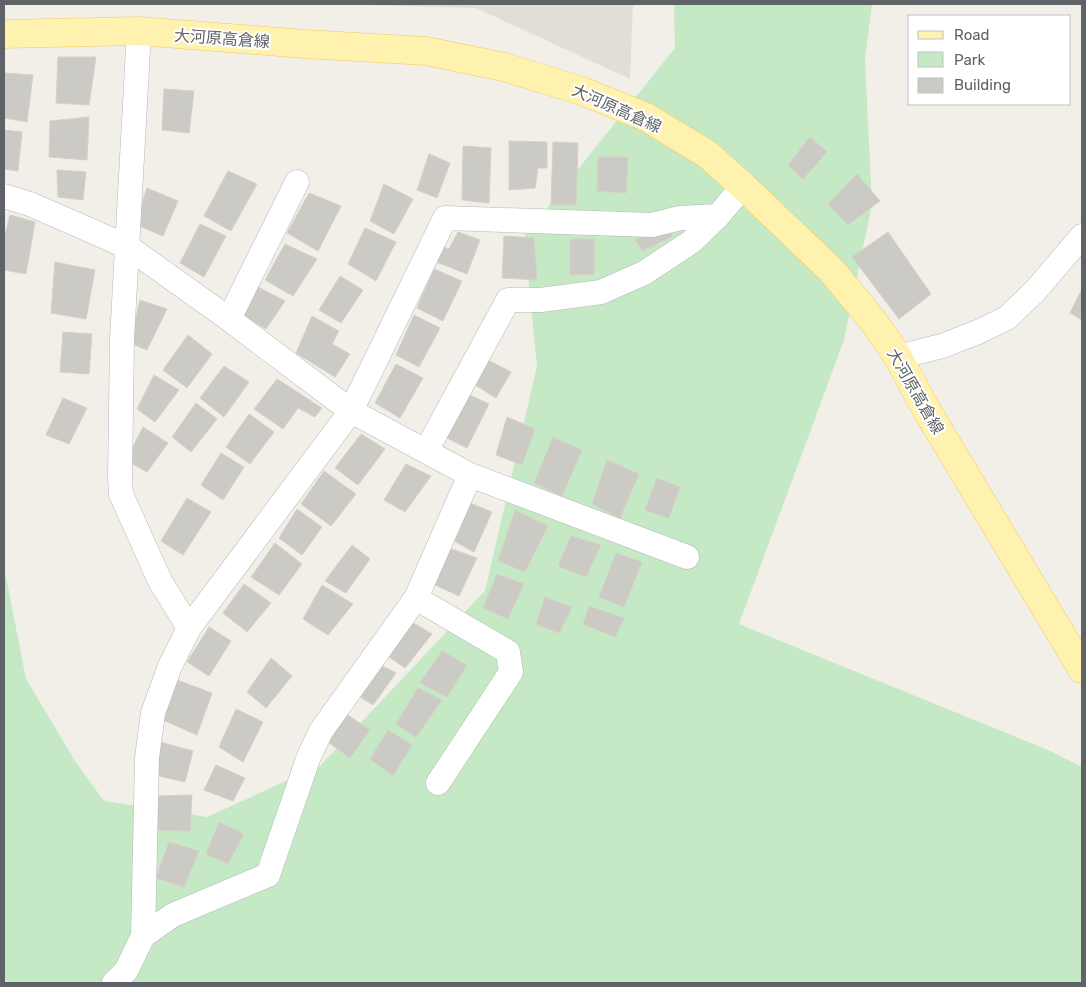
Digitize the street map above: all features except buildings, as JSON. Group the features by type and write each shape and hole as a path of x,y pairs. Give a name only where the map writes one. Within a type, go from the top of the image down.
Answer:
{"main road":[{"name":"大河原高倉線","path":"4,34 139,31 426,51 504,67 582,91 646,117 707,154 743,186 832,271 874,322 898,357 926,409 1082,669"}],"street":[{"path":"139,31 122,339 121,494 160,581 189,628"},
{"path":"229,318 298,182"},
{"path":"426,451 508,300 541,300 601,292 644,273 691,242 718,216 743,186"},
{"path":"4,196 30,204 128,248 229,318 352,410 470,475 687,558"},
{"path":"114,983 126,971 143,936 147,758 153,713 170,666 189,628 352,410 445,218 652,225 680,218 718,216"},
{"path":"898,357 942,346 1008,318 1036,290 1082,236"},
{"path":"143,936 173,915 268,875 309,756 321,731 416,598 470,475"},
{"path":"416,598 508,652 511,672 438,783"}],"shaded area":[{"path":"327,4 633,4 630,79 476,8"}],"green space":[{"path":"674,4 872,4 865,59 872,204 844,340 739,624 1048,750 1082,767 1082,983 4,983 4,567 26,679 75,761 104,801 207,817 321,765 485,591 537,366 524,237 675,48"}]}
